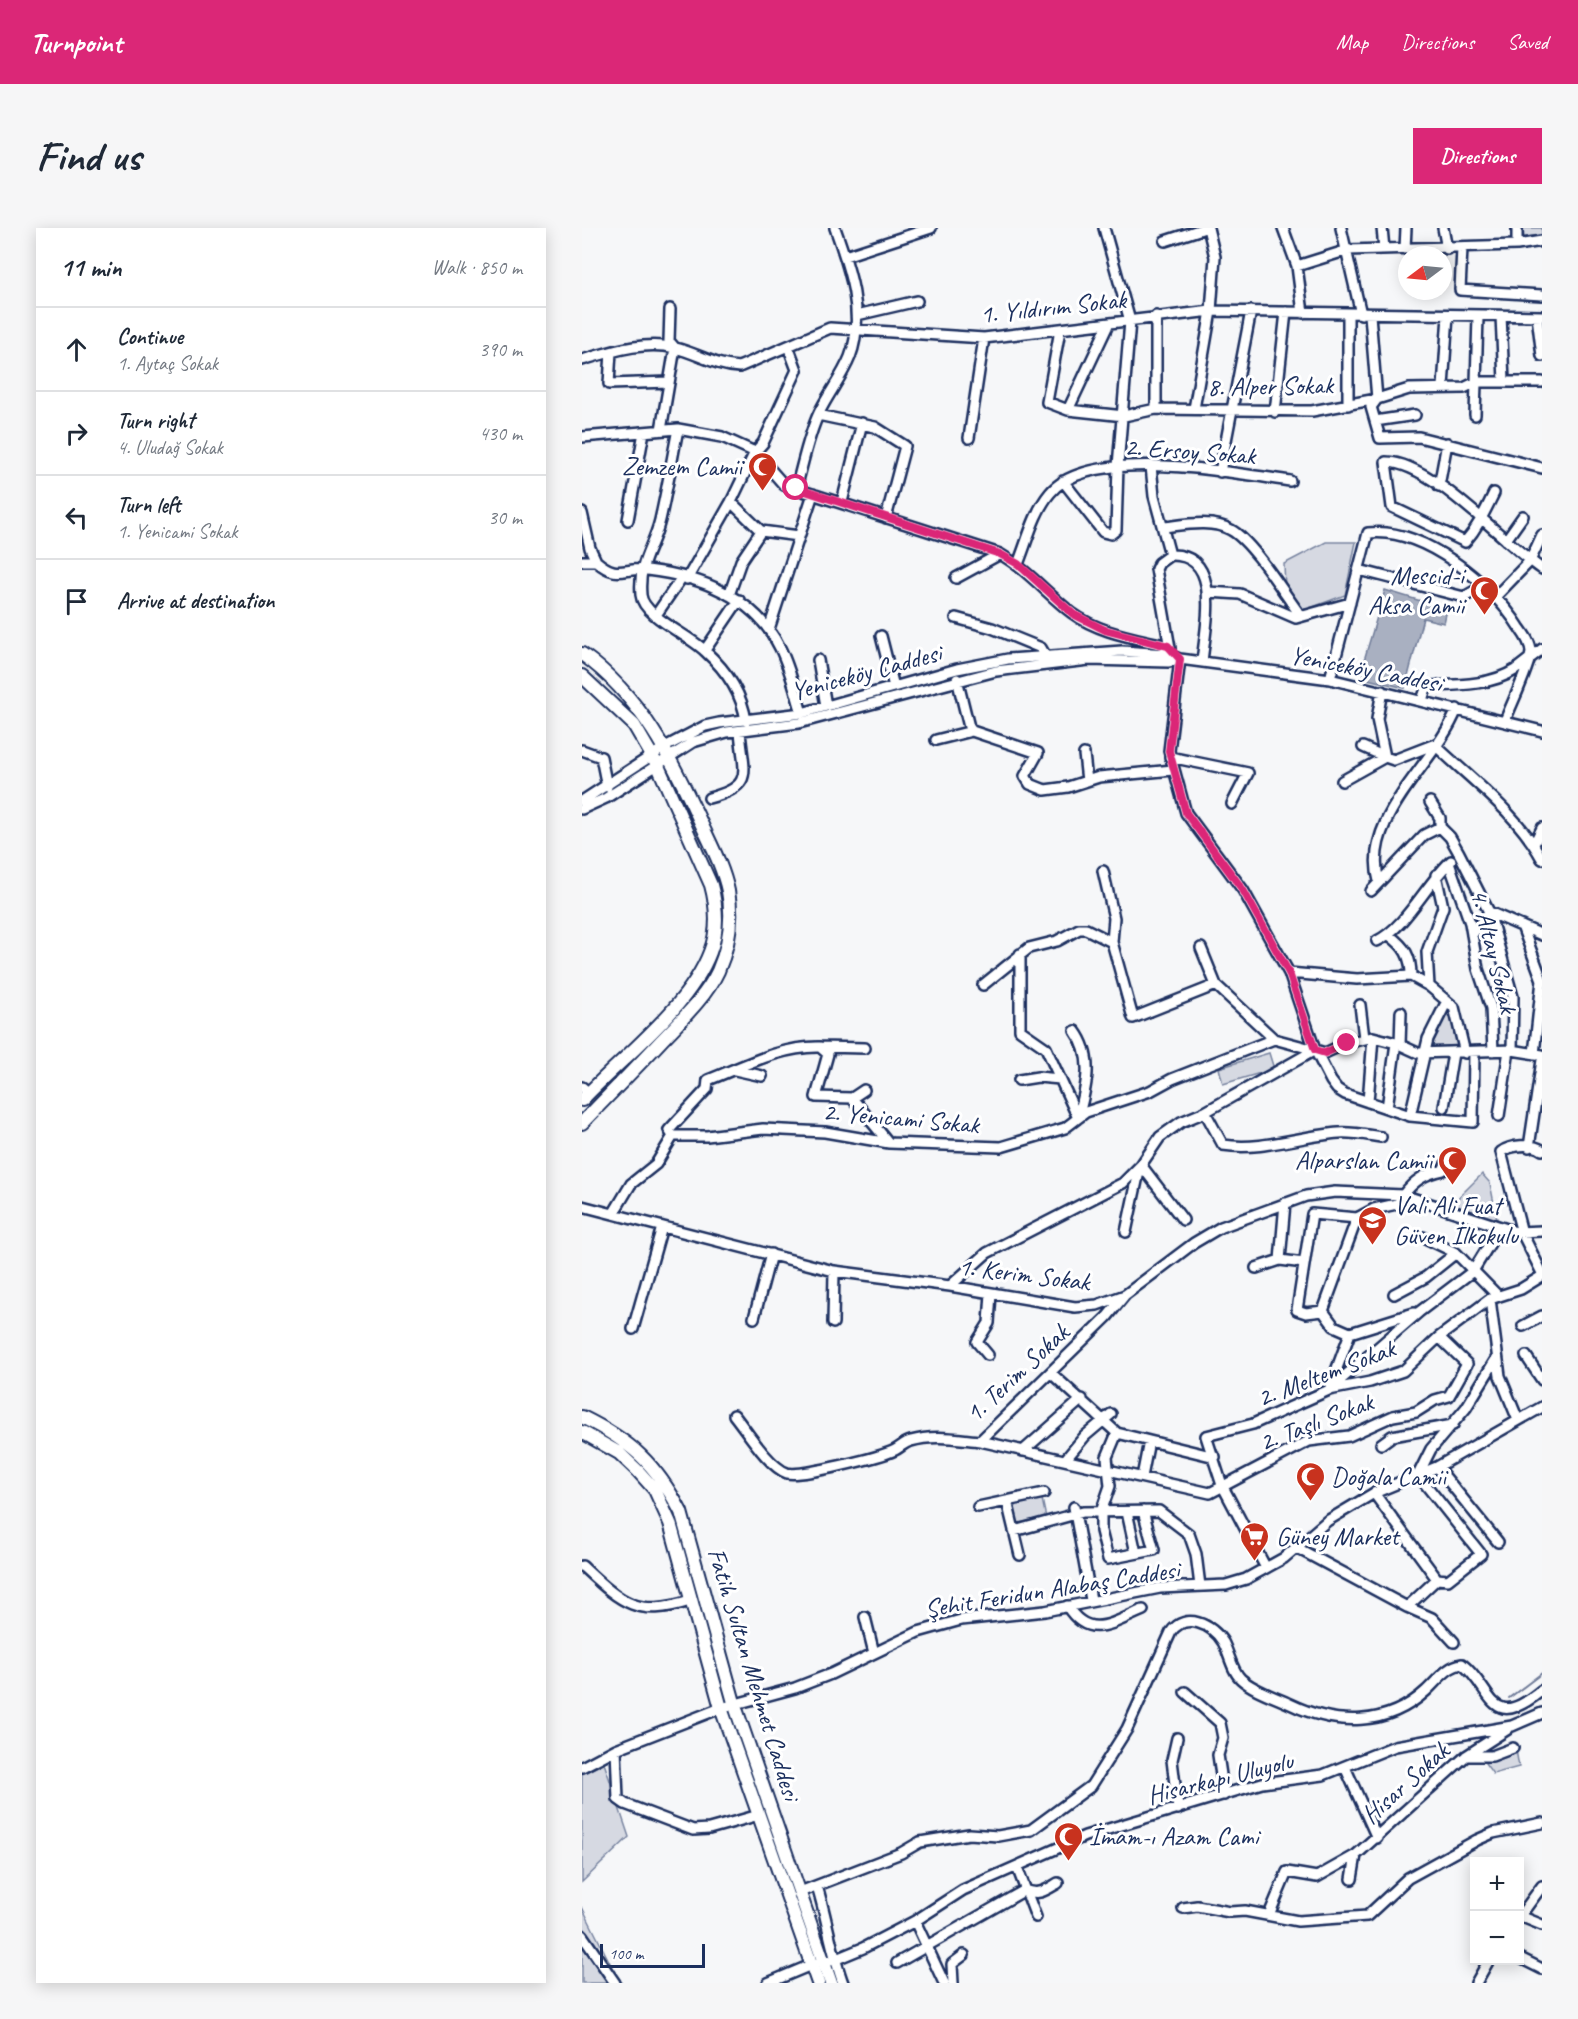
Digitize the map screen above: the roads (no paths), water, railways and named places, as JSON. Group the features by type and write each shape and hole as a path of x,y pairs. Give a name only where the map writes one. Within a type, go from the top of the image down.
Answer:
{"main road":[{"path":"582,654 607,675 642,714 667,753 723,873 730,908 728,943 717,973 697,1001 582,1123"},
{"path":"582,676 634,725 655,761 711,885 717,907 716,929 703,968 675,1006 584,1093"},
{"name":"Fatih Sultan Mehmet Caddesi","path":"582,1417 631,1444 666,1483 681,1512 716,1645 735,1706 831,1983"},
{"name":"Fatih Sultan Mehmet Caddesi","path":"582,1432 619,1453 655,1490 670,1522 721,1708 759,1815 823,1962 818,1983"}],"street":[{"path":"796,488 818,415 850,357 856,329 857,315 845,256 835,228"},
{"path":"845,256 931,228"},
{"path":"1018,564 1039,510 1050,493 1063,481 1103,532 1111,534 1116,530 1118,466 1124,416 1130,321 1104,228"},
{"path":"1165,241 1207,228 1215,258 1211,311 1194,409"},
{"path":"1283,228 1297,266 1303,313"},
{"path":"1341,228 1366,314 1377,399 1371,407 1380,438 1419,437 1542,468"},
{"path":"1382,228 1384,249"},
{"path":"1405,246 1406,228"},
{"path":"1443,228 1446,246"},
{"path":"1517,228 1517,245"},
{"path":"1452,249 1517,245 1542,241"},
{"path":"1462,248 1460,290 1542,295"},
{"path":"1297,266 1348,250 1398,249"},
{"path":"857,315 917,301"},
{"path":"661,430 675,348 669,341 670,309"},
{"name":"1. Yıldırım Sokak","path":"582,360 630,348 675,348 724,366 739,367 830,328 984,338 1211,311 1539,316"},
{"path":"1220,472 1251,311"},
{"path":"1275,412 1286,312"},
{"path":"1348,314 1348,405"},
{"path":"1443,387 1448,315"},
{"path":"1156,316 1156,409"},
{"path":"1475,415 1478,316"},
{"path":"1501,316 1504,381"},
{"path":"1539,316 1542,356"},
{"path":"1060,330 1047,402 1068,410 1108,325"},
{"path":"969,438 984,338"},
{"path":"656,615 684,578 731,502 755,452 763,443 798,370 788,346"},
{"path":"611,352 609,384 669,382"},
{"name":"8. Alper Sokak","path":"1068,410 1124,416 1156,409 1232,408 1275,412 1312,411 1377,399 1410,389 1464,388 1476,382 1504,381 1542,384"},
{"path":"818,415 875,427 905,446 886,518"},
{"path":"1375,421 1415,415"},
{"path":"842,502 861,423"},
{"path":"678,429 659,523 646,551 642,569 641,595 645,607 705,650 735,689 744,706 746,721"},
{"path":"584,440 678,429 722,437 755,452 784,485 1000,554 1018,564 1073,614 1105,630 1168,646 1180,659 1170,757 1186,813 1243,890 1289,973 1315,1050 1331,1081 1345,1094 1410,1116 1473,1122 1470,1052 1454,1007 1429,986 1412,976 1357,979 1289,973"},
{"path":"628,520 644,432"},
{"path":"1439,486 1447,443"},
{"path":"1494,494 1481,518 1479,526 1465,542 1392,507 1386,462 1399,462 1413,468 1481,518 1542,569"},
{"name":"2. Ersoy Sokak","path":"1063,481 1088,470 1118,466 1151,466 1290,481"},
{"path":"1151,466 1154,496 1170,555"},
{"path":"769,629 813,494"},
{"path":"731,502 761,531 799,536"},
{"path":"582,516 590,548 596,561 607,570 622,573 642,569 700,580 751,607 769,629 787,663 802,714"},
{"path":"1506,540 1523,516"},
{"path":"1163,527 1198,524 1230,529 1244,540 1301,616"},
{"path":"729,595 741,561 761,531"},
{"path":"1330,680 1368,533 1382,531 1426,547 1465,569 1496,596 1527,638 1531,651 1505,721"},
{"path":"1496,596 1530,561 1542,535"},
{"path":"956,578 1000,554"},
{"path":"1168,646 1156,569 1159,563 1170,555 1182,554 1193,560 1201,570 1208,592 1202,662"},
{"path":"582,561 596,561"},
{"path":"1359,570 1464,597 1485,585"},
{"path":"1208,592 1240,594 1296,618 1350,603"},
{"path":"705,650 739,600"},
{"path":"956,618 992,628 1041,648 1045,655"},
{"path":"881,636 894,687"},
{"path":"1422,700 1427,686 1482,682 1515,670 1542,649"},
{"name":"Yeniceköy Caddesi","path":"667,753 709,735 799,723 1008,659 1122,651 1166,654 1180,659 1330,680 1422,700 1542,731"},
{"name":"Yeniceköy Caddesi","path":"582,809 606,798 705,726 802,714 894,687 957,679 996,670 1089,660 1168,662 1180,659"},
{"path":"818,660 826,706"},
{"path":"957,679 972,731"},
{"path":"1382,691 1377,719 1385,757"},
{"path":"1379,881 1375,865 1388,815 1450,727 1457,709"},
{"path":"709,798 731,793 741,785 743,776 740,731"},
{"path":"936,740 972,731 1038,753 1025,776 1030,784 1045,790 1099,777 1173,770"},
{"path":"1363,747 1394,760 1437,745"},
{"path":"1437,745 1501,807 1534,844 1542,859"},
{"path":"582,750 601,757 608,787"},
{"path":"1084,754 1087,781"},
{"path":"1170,757 1248,773 1232,804"},
{"path":"1342,781 1385,757"},
{"name":"Yeniceköy Caddesi","path":"582,801 655,761"},
{"path":"1430,802 1440,818 1440,827 1459,853 1489,912 1513,997 1511,1050 1499,1116"},
{"path":"1371,891 1424,836 1440,827"},
{"path":"1534,844 1542,828"},
{"path":"1377,942 1389,935 1436,875 1459,853"},
{"name":"4. Altay Sokak","path":"1449,863 1472,935 1478,969 1491,1008 1493,1051"},
{"path":"1103,871 1114,918 1112,942 1133,1018 1216,985"},
{"path":"1429,986 1427,952 1443,907 1436,875"},
{"path":"1489,912 1542,935"},
{"path":"1472,935 1489,912"},
{"path":"1522,926 1542,980 1539,1056 1529,1147"},
{"path":"983,985 1029,948 1057,941 1079,929 1086,929 1112,942"},
{"path":"1389,935 1404,947 1411,962 1412,976"},
{"path":"1201,948 1216,985 1274,1039 1325,1053 1369,1038 1398,1044 1425,1054 1511,1050 1539,1056"},
{"path":"1020,954 1020,1030 1046,1048 1078,1118"},
{"path":"1410,1116 1428,1039 1447,1001"},
{"path":"1360,1005 1369,1038 1368,1102"},
{"path":"1387,1108 1401,1012"},
{"path":"1076,1031 1082,1040 1088,1063 1086,1086 1078,1118"},
{"name":"2. Yenicami Sokak","path":"673,1136 707,1136 763,1129 825,1131 889,1143 1002,1147 1065,1128 1086,1112 1150,1091 1172,1079 1274,1039"},
{"path":"820,1047 828,1054 816,1097 852,1098 864,1090"},
{"path":"613,1214 631,1184 656,1164 673,1136 669,1130 707,1089 708,1080 796,1048 865,1048"},
{"path":"950,1286 987,1253 1123,1183 1141,1165 1160,1137 1181,1122 1205,1112 1315,1050"},
{"path":"1444,1107 1453,1053"},
{"path":"735,1070 762,1076"},
{"path":"1019,1080 1038,1077 1060,1079"},
{"path":"852,1098 889,1143"},
{"path":"1205,1112 1223,1146 1261,1146 1340,1133 1381,1137"},
{"path":"1542,1150 1529,1147 1507,1148 1501,1152 1522,1233 1542,1275"},
{"path":"1403,1195 1415,1180 1426,1174 1443,1170 1446,1164"},
{"path":"1141,1165 1183,1220"},
{"path":"1126,1232 1141,1165"},
{"name":"1. Kerim Sokak","path":"582,1206 834,1271 950,1286 1076,1307 1097,1305 1125,1295 1194,1243 1221,1227 1306,1196 1335,1192 1403,1195 1522,1233 1542,1231"},
{"path":"1323,1311 1306,1313 1297,1310 1311,1214 1357,1218 1374,1209 1418,1200"},
{"path":"1280,1260 1285,1203"},
{"path":"1323,1311 1357,1218"},
{"path":"633,1329 662,1227"},
{"path":"1329,1390 1419,1312 1473,1270 1500,1227"},
{"path":"1423,1237 1456,1253 1494,1297 1496,1359 1500,1376 1518,1420"},
{"path":"1394,1294 1426,1277 1456,1253"},
{"path":"754,1318 771,1254"},
{"path":"1256,1268 1280,1260 1304,1263"},
{"path":"833,1323 834,1271"},
{"name":"2. Meltem Sokak","path":"1215,1457 1206,1436 1253,1424 1329,1390 1370,1382 1403,1371 1439,1337 1494,1297 1521,1289 1542,1275"},
{"path":"988,1355 977,1342 989,1323 991,1293"},
{"name":"1. Terim Sokak","path":"734,1415 774,1464 786,1472 797,1475 863,1461 895,1450 910,1441 937,1437 980,1441 1107,1317 1125,1295"},
{"path":"1323,1311 1334,1326 1350,1333 1419,1312"},
{"path":"1523,1326 1542,1316"},
{"path":"1329,1390 1350,1333"},
{"path":"1439,1337 1467,1364 1449,1396 1466,1408"},
{"path":"1526,1356 1542,1380"},
{"path":"1407,1607 1437,1579 1448,1580 1481,1554 1418,1475 1431,1449 1466,1408 1496,1359"},
{"path":"1051,1373 1082,1399 1108,1416 1117,1433 1215,1457 1222,1485 1266,1568"},
{"name":"2. Taşlı Sokak","path":"980,1441 1210,1493 1309,1441 1349,1436 1393,1416 1416,1412 1435,1400 1449,1396"},
{"path":"1023,1451 1057,1418 1082,1399"},
{"name":"Şehit Feridun Alabaş Caddesi","path":"582,1767 616,1749 721,1708 735,1706 831,1674 918,1632 961,1620 1045,1611 1160,1588 1236,1582 1266,1568 1297,1548 1327,1521 1374,1493 1437,1467 1542,1408"},
{"path":"1065,1460 1085,1436 1108,1416"},
{"path":"1381,1444 1392,1436 1453,1425"},
{"path":"1117,1433 1107,1457 1110,1486 1101,1512 1101,1531 1108,1559 1154,1550 1143,1511"},
{"path":"1142,1477 1149,1441"},
{"path":"1437,1467 1498,1542"},
{"path":"978,1507 1044,1493"},
{"path":"1374,1493 1437,1579"},
{"path":"1007,1501 1020,1555"},
{"path":"1075,1511 1091,1600"},
{"path":"1014,1531 1075,1511 1159,1511 1189,1534 1196,1554 1200,1586"},
{"path":"1127,1512 1136,1553"},
{"path":"1297,1548 1432,1618 1454,1642"},
{"path":"582,1566 607,1589 639,1608 672,1606 690,1601"},
{"path":"1067,1606 1076,1619 1094,1627 1104,1626 1143,1610"},
{"path":"865,1617 874,1653"},
{"path":"800,1892 901,1852 920,1842 969,1834 998,1836 1031,1830 1091,1786 1127,1729 1171,1632 1177,1624 1185,1621 1198,1622 1222,1640 1240,1678 1292,1705 1341,1720 1364,1721 1402,1707 1424,1693 1455,1665 1462,1664 1472,1671 1490,1702 1499,1706 1511,1708 1525,1703 1542,1690"},
{"path":"1185,1692 1220,1723 1222,1738 1218,1755 1224,1795"},
{"name":"Hisarkapı Uluyolu","path":"768,1983 823,1962 915,1921 963,1890 1085,1836 1284,1779 1323,1775 1395,1746 1512,1726 1542,1713"},
{"name":"Hisar Sokak","path":"1269,1915 1287,1872 1317,1877 1327,1873 1377,1838 1466,1756 1512,1726"},
{"path":"1177,1738 1172,1760 1178,1809"},
{"path":"1466,1756 1492,1756 1513,1748"},
{"path":"616,1749 618,1799 625,1804 693,1830 709,1829 759,1815"},
{"path":"1345,1767 1377,1838"},
{"path":"1183,1908 1197,1906 1230,1912 1245,1911 1299,1921 1367,1916 1408,1878 1493,1833 1542,1823"},
{"path":"1352,1879 1356,1854"},
{"path":"1017,1867 1036,1917"},
{"path":"897,1963 1025,1890 1034,1893 1043,1892 1058,1883"},
{"path":"817,1886 829,1923 823,1962 843,1983"},
{"path":"1523,1911 1542,1886"},
{"path":"1531,1900 1542,1905"},
{"path":"1524,1918 1542,1925"},
{"path":"915,1921 928,1944 944,1983"},
{"path":"582,1935 615,1983"},
{"path":"952,1983 952,1964 964,1955"},
{"path":"1524,1960 1542,1969"},
{"path":"1476,1983 1485,1965"}],"water":[{"path":"1385,590 1447,609 1444,623 1423,618 1405,688 1359,677"}],"waterway":[{"path":"1509,1698 1542,1673"}],"place":[{"name":"Zemzem Camii","path":"763,492"},
{"name":"Mescid-i Aksa Camii","path":"1485,616"},
{"name":"Alparslan Camii","path":"1453,1186"},
{"name":"Vali Ali Fuat Güven İlkokulu","path":"1373,1246"},
{"name":"Doğala Camii","path":"1310,1502"},
{"name":"Güney Market","path":"1255,1562"},
{"name":"İmam-ı Azam Cami","path":"1068,1862"}]}
